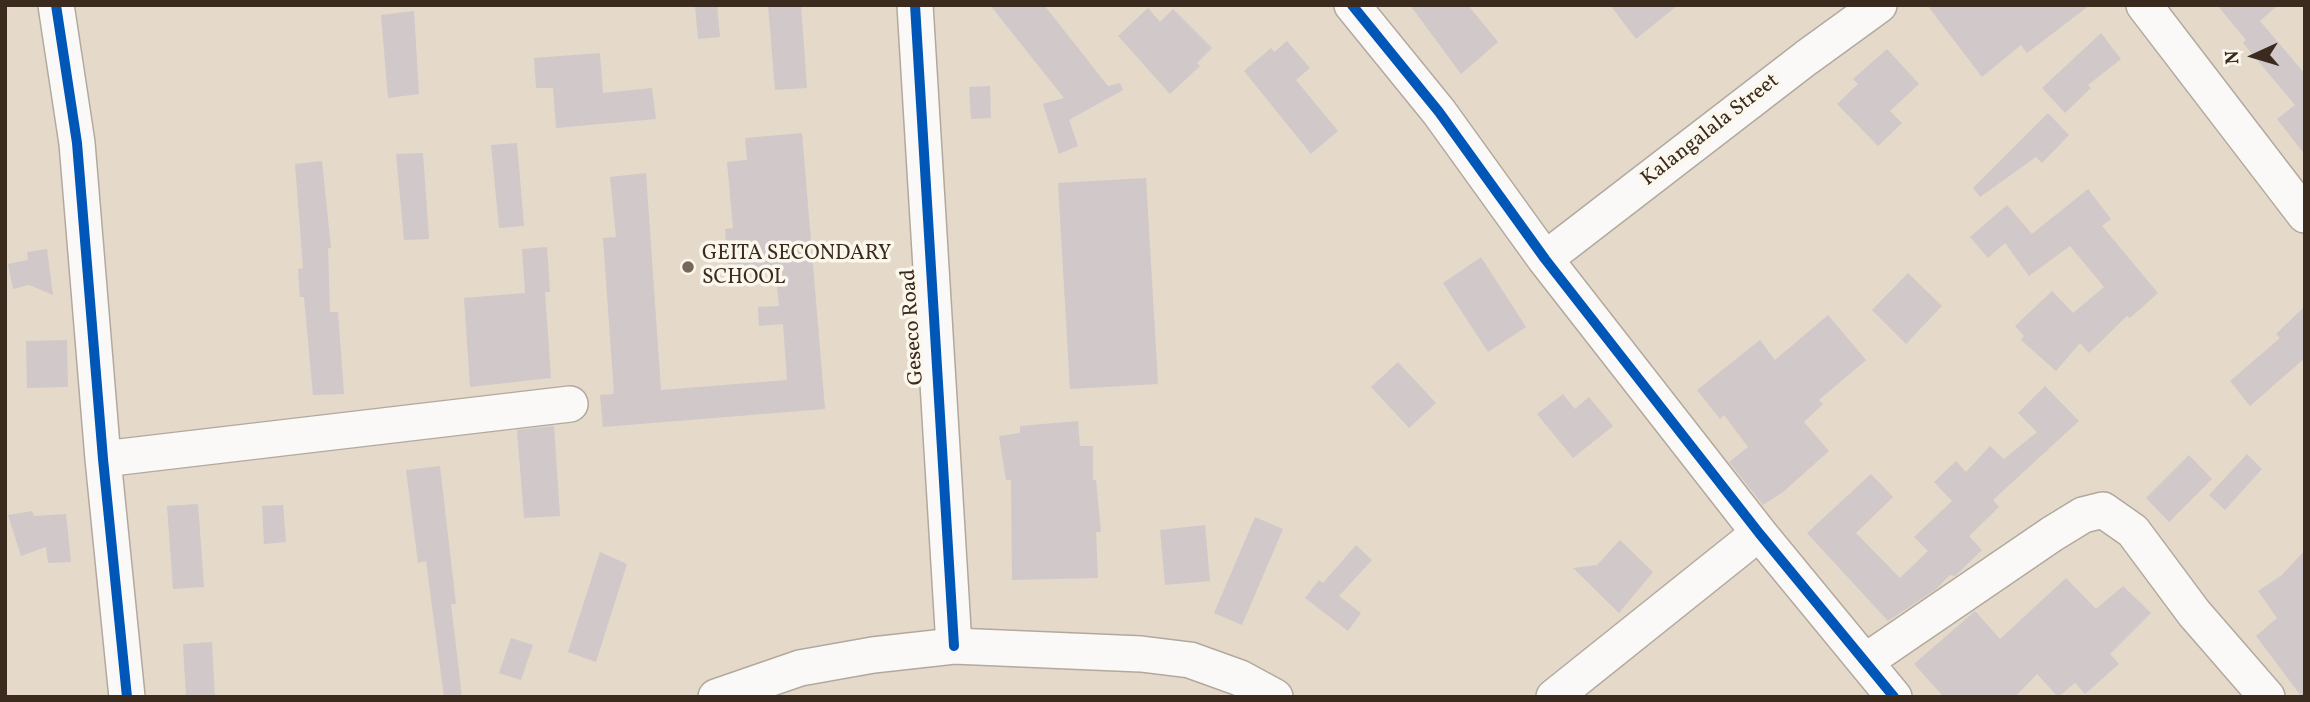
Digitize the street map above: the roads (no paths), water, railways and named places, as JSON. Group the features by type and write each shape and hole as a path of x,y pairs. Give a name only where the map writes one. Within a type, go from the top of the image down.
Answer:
{"street":[{"path":"56,5 77,143 103,459 127,697"},
{"name":"Geseco Road","path":"915,5 954,646"},
{"path":"1352,5 1439,112 1545,259 1759,533 1895,697"},
{"name":"Kalangalala Street","path":"1545,259 1879,5"},
{"path":"2144,5 2305,215"},
{"path":"103,459 570,404"},
{"path":"1866,662 2052,534 2083,515 2103,510 2133,531 2194,612 2267,697"},
{"path":"1554,697 1759,533"},
{"path":"716,697 800,668 873,655 954,646 1141,654 1190,660 1240,678 1275,697"}],"place":[{"name":"GEITA SECONDARY SCHOOL","path":"688,267"}]}
